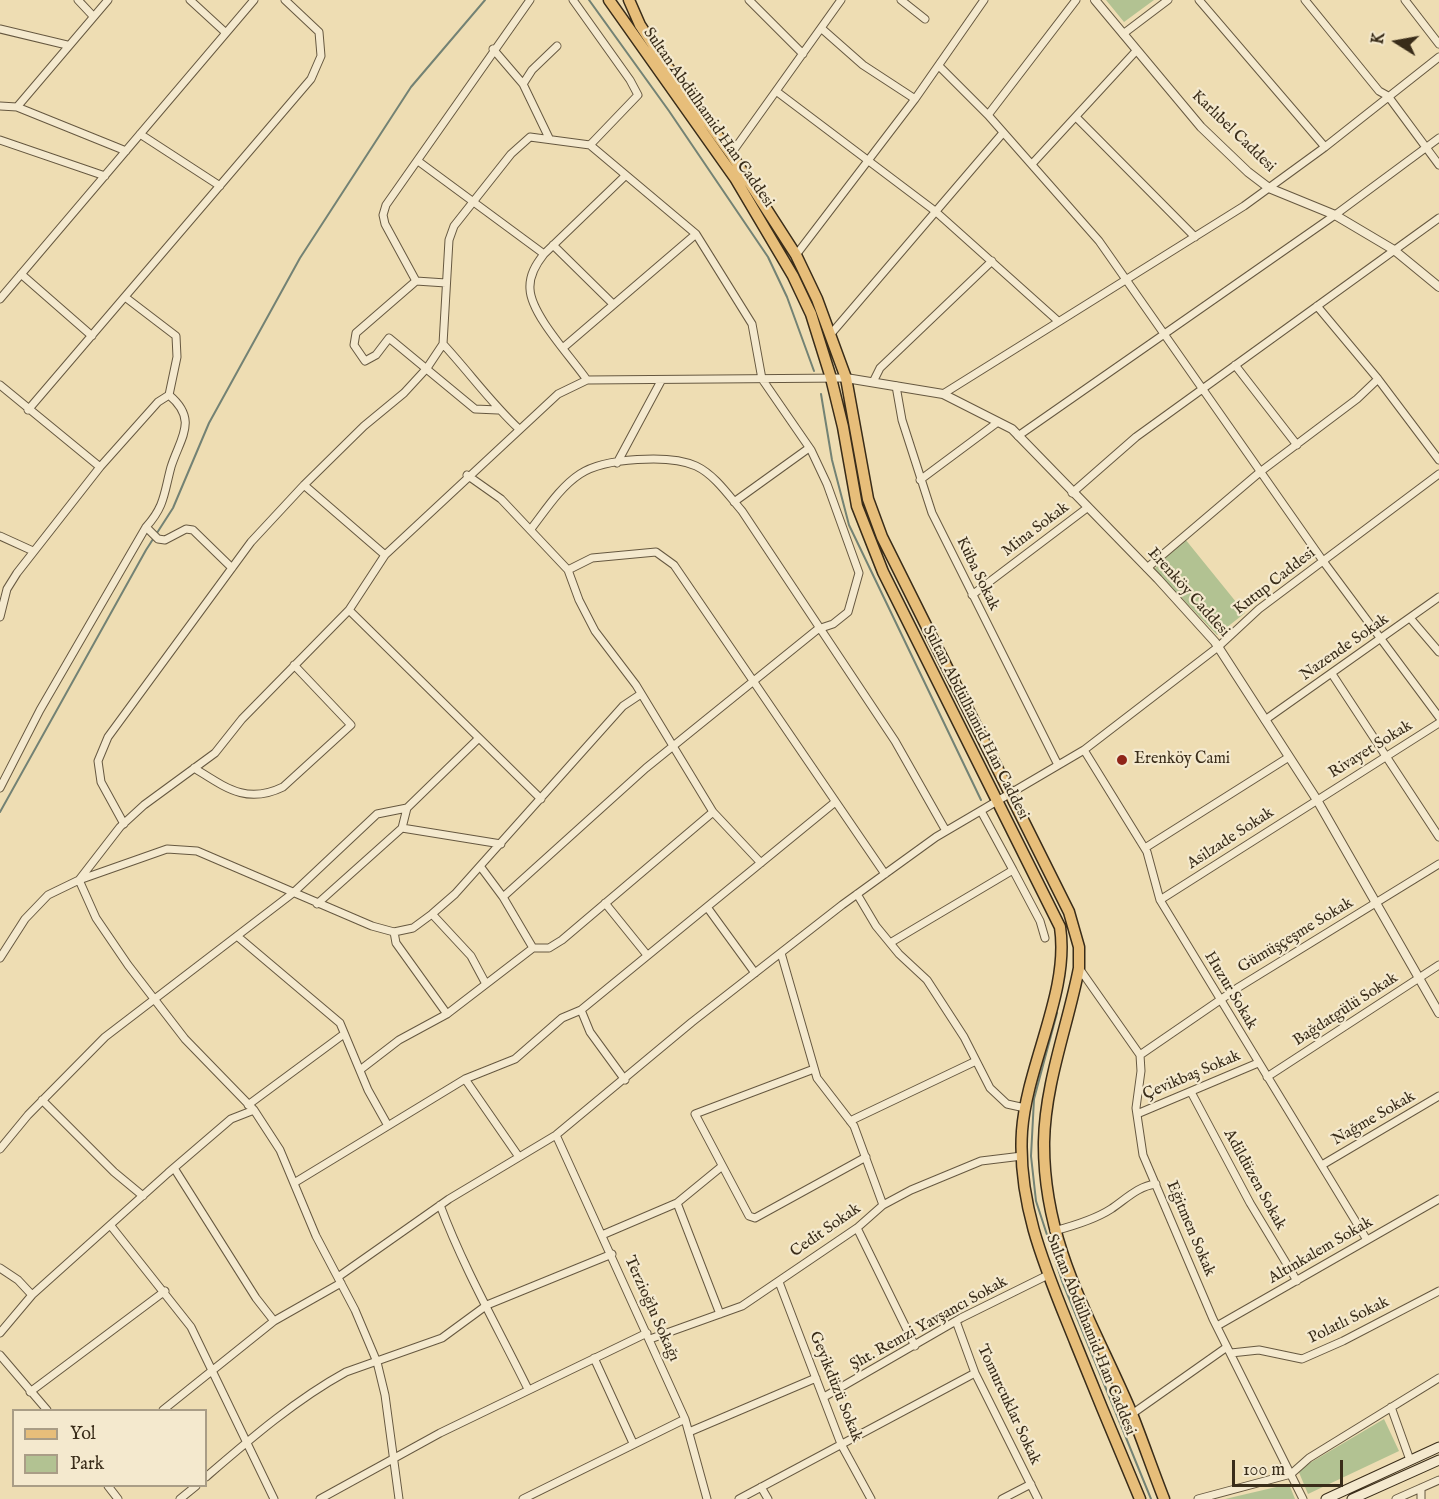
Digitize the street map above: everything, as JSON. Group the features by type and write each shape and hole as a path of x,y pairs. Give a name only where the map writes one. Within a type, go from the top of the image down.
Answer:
{"main road":[{"name":"Sultan Abdülhamid Han Caddesi","path":"609,0 735,178 775,244 811,314 831,378 843,427 857,506 883,572 1054,911 1062,943 1061,965 1025,1108 1022,1156 1032,1227 1048,1275 1140,1499"},
{"name":"Sultan Abdülhamid Han Caddesi","path":"629,0 640,25 731,154 796,255 846,378 863,478 882,537 1069,912 1079,947 1079,968 1046,1115 1045,1167 1054,1232 1082,1305 1132,1414 1164,1499"},
{"path":"1326,1499 1439,1446"},
{"path":"1352,1499 1439,1460"}],"street":[{"path":"78,0 93,16"},
{"path":"17,107 108,0"},
{"path":"189,0 226,33"},
{"path":"0,299 254,0"},
{"path":"28,410 311,79 321,56 319,32 285,0"},
{"path":"416,281 383,215 386,205 493,49 530,0"},
{"path":"573,0 630,80 638,95 590,145"},
{"path":"749,0 803,54"},
{"path":"731,154 841,0"},
{"path":"901,0 925,19"},
{"path":"796,255 915,99 984,0"},
{"path":"988,115 1076,0"},
{"name":"Karlıbel Caddesi","path":"1095,0 1201,127 1248,172 1269,188 1335,215 1394,250 1439,287"},
{"path":"1123,34 1168,0"},
{"path":"1199,0 1325,147"},
{"path":"1305,0 1379,91 1388,96 1439,165"},
{"path":"1405,0 1439,44"},
{"path":"821,28 863,65 915,99"},
{"path":"0,29 68,45"},
{"path":"523,84 532,70 557,46"},
{"path":"493,49 523,84 549,138"},
{"path":"1032,164 1136,51"},
{"path":"943,394 1195,237 1269,188 1439,57"},
{"path":"939,66 988,115 1002,134 1032,164 1099,241 1128,279 1202,390 1323,561 1439,717"},
{"path":"776,92 935,211 1058,321"},
{"path":"0,106 17,107 126,151"},
{"path":"1076,117 1195,237"},
{"path":"140,134 220,186"},
{"path":"830,335 1002,134"},
{"path":"124,824 101,782 98,761 108,737 251,542 304,485 364,426 404,393 427,368 442,344 449,240 454,226 511,154 530,137 590,145 696,234 752,324 762,379 809,448 827,484 860,573 848,612 833,624 818,629 753,684 672,746 603,804 503,897"},
{"path":"1018,436 1335,215 1439,138"},
{"path":"0,140 105,176"},
{"path":"418,161 544,254"},
{"path":"587,380 533,306 531,278 533,268 544,254 625,176"},
{"path":"1072,493 1136,437 1439,218"},
{"path":"564,347 696,234"},
{"path":"553,246 613,304"},
{"path":"873,382 880,368 992,261"},
{"path":"21,274 92,336"},
{"path":"446,283 416,281 356,333 354,345 365,361 375,355 389,338 475,409 498,410"},
{"path":"0,617 7,589 33,551 100,467 158,402 169,395 177,357 176,336 125,297"},
{"path":"1317,306 1378,379 1439,460"},
{"path":"442,344 472,375 498,410 519,429"},
{"path":"1235,365 1297,446"},
{"path":"78,880 124,824 214,753 294,665 349,610 385,555 467,475 498,451 558,394 587,380 846,378"},
{"name":"Erenköy Caddesi","path":"846,378 943,394 998,422 1018,436 1147,568 1218,647 1317,800 1439,1013"},
{"path":"1147,568 1260,472 1297,446 1378,379"},
{"path":"617,463 660,381"},
{"path":"0,385 100,467"},
{"name":"Küba Sokak","path":"896,386 902,420 932,513 1058,765"},
{"path":"0,788 40,710 146,527 159,513 186,425 180,404 169,395"},
{"path":"920,480 998,422"},
{"path":"734,502 809,448"},
{"path":"531,529 556,497 580,474 617,463 671,460 697,466 734,502 895,741 946,831"},
{"name":"Kutup Caddesi","path":"164,1409 274,1321 340,1280 440,1205 556,1135 780,953 857,894 946,831 1084,750 1218,647 1259,609 1439,474"},
{"path":"467,475 501,499 568,570 579,600 595,631 641,694 713,812 761,863"},
{"path":"304,485 385,555"},
{"name":"Mina Sokak","path":"972,595 1087,508"},
{"path":"146,527 155,537 165,540 189,529 232,568"},
{"path":"0,536 33,551"},
{"path":"568,570 592,558 656,552 674,565 753,684 885,874"},
{"name":"Nazende Sokak","path":"1265,720 1382,640 1439,597"},
{"path":"349,610 541,799"},
{"path":"1410,618 1439,652"},
{"path":"194,768 231,790 252,796 270,793 283,787 351,725 294,665"},
{"path":"1332,674 1439,837"},
{"path":"0,958 24,919 48,895 78,880 167,849 197,851 292,894 394,932 413,928 432,914 480,867 623,706 641,694"},
{"name":"Rivayet Sokak","path":"1317,800 1439,723"},
{"path":"317,904 402,828 407,808 479,738"},
{"name":"Huzur Sokak","path":"1084,750 1145,848 1160,900 1367,1240"},
{"path":"1145,848 1289,757"},
{"name":"Asilzade Sokak","path":"1160,900 1317,800"},
{"path":"294,1183 387,1124 465,1079 515,1059 562,1018 580,1010 834,802"},
{"path":"0,1149 42,1100 105,1037 292,894 377,814 407,808"},
{"path":"981,811 1040,921 1045,938"},
{"path":"360,1070 399,1040 447,1014 533,948 549,948 562,940 713,812"},
{"path":"402,828 501,844"},
{"name":"Gümüşçeşme Sokak","path":"1140,1055 1239,987 1439,864"},
{"path":"480,867 503,897 533,948"},
{"path":"890,943 1013,870"},
{"path":"78,880 96,918 128,965 156,998 185,1039 251,1107 280,1150 316,1236 340,1280 377,1362 385,1395 391,1458 399,1499"},
{"path":"857,894 876,926 927,980 990,1088 1007,1104 1025,1108"},
{"path":"605,903 647,956"},
{"path":"706,907 755,974"},
{"path":"432,914 471,956 486,984"},
{"path":"394,932 396,942 447,1014"},
{"path":"237,936 340,1023 387,1124"},
{"path":"780,953 814,1069 826,1092 850,1121 883,1205"},
{"name":"Bağdatgülü Sokak","path":"1267,1077 1406,989 1418,977 1439,965"},
{"path":"1079,968 1140,1055"},
{"path":"580,1010 590,1032 624,1080"},
{"path":"0,1333 32,1295 174,1168 231,1119 251,1107 344,1034"},
{"name":"Eğitmen Sokak","path":"1140,1055 1142,1071 1137,1114 1143,1155 1217,1326 1303,1499"},
{"path":"850,1121 976,1062"},
{"name":"Çevikbaş Sokak","path":"1137,1114 1258,1064"},
{"path":"814,1069 695,1114 721,1167 749,1216 755,1218 866,1157"},
{"path":"465,1079 519,1157"},
{"name":"Adildüzen Sokak","path":"1191,1092 1250,1203 1297,1281"},
{"name":"Nağme Sokak","path":"1322,1165 1439,1096"},
{"path":"42,1100 114,1172 143,1196"},
{"path":"0,1132 9,1137"},
{"name":"Terzioğlu Sokağı","path":"556,1135 685,1419 707,1499"},
{"name":"Cedit Sokak","path":"320,1499 391,1458 594,1358 648,1336 742,1306 857,1228 883,1205 911,1190 981,1161 1022,1156"},
{"path":"602,1235 677,1203 721,1167"},
{"path":"174,1168 256,1298 274,1321"},
{"path":"1054,1232 1110,1210 1131,1193 1147,1185 1156,1184"},
{"name":"Altınkalem Sokak","path":"1217,1326 1439,1199"},
{"path":"677,1203 720,1314"},
{"path":"440,1205 459,1255 487,1305 528,1389"},
{"path":"111,1226 165,1291 191,1327 274,1499"},
{"path":"857,1228 915,1346"},
{"path":"207,1476 245,1443 332,1380 442,1338 487,1305 612,1254"},
{"path":"0,1268 18,1280 32,1295"},
{"name":"Şht. Remzi Yavşancı Sokak","path":"824,1398 956,1321 1048,1275"},
{"name":"Geyikdüzü Sokak","path":"779,1282 841,1444 872,1499"},
{"path":"30,1392 165,1291"},
{"name":"Polatlı Sokak","path":"1229,1350 1258,1350 1302,1359 1343,1341 1439,1291"},
{"name":"Tomurcuklar Sokak","path":"956,1321 975,1373 1038,1499"},
{"path":"1132,1414 1229,1350"},
{"path":"0,1355 46,1409"},
{"path":"594,1358 633,1443"},
{"path":"739,1499 841,1444 853,1441 975,1373"},
{"path":"689,1432 816,1378"},
{"path":"1198,1499 1291,1474 1309,1458 1439,1378"},
{"path":"1391,1407 1410,1460"},
{"path":"523,1499 685,1419"},
{"path":"1396,1499 1439,1480"},
{"path":"1002,1499 1031,1484"},
{"path":"180,1499 194,1487"},
{"path":"761,1487 768,1499"},
{"path":"1421,1488 1421,1499"}],"green space":[{"path":"1106,0 1154,0 1124,22"},
{"path":"1185,539 1245,613 1217,635 1154,569"},
{"path":"1384,1419 1399,1451 1308,1494 1298,1470"},
{"path":"1289,1484 1295,1499 1225,1499"}],"waterway":[{"path":"0,812 146,550 173,508 209,423 300,258 411,87 485,0"},
{"path":"589,0 669,111 768,257 787,297 814,371"},
{"path":"821,394 832,460 849,525 981,800"},
{"path":"1057,1013 1034,1099 1031,1156 1036,1201 1062,1281 1151,1499"}],"place":[{"name":"Erenköy Cami","path":"1122,760"}]}
